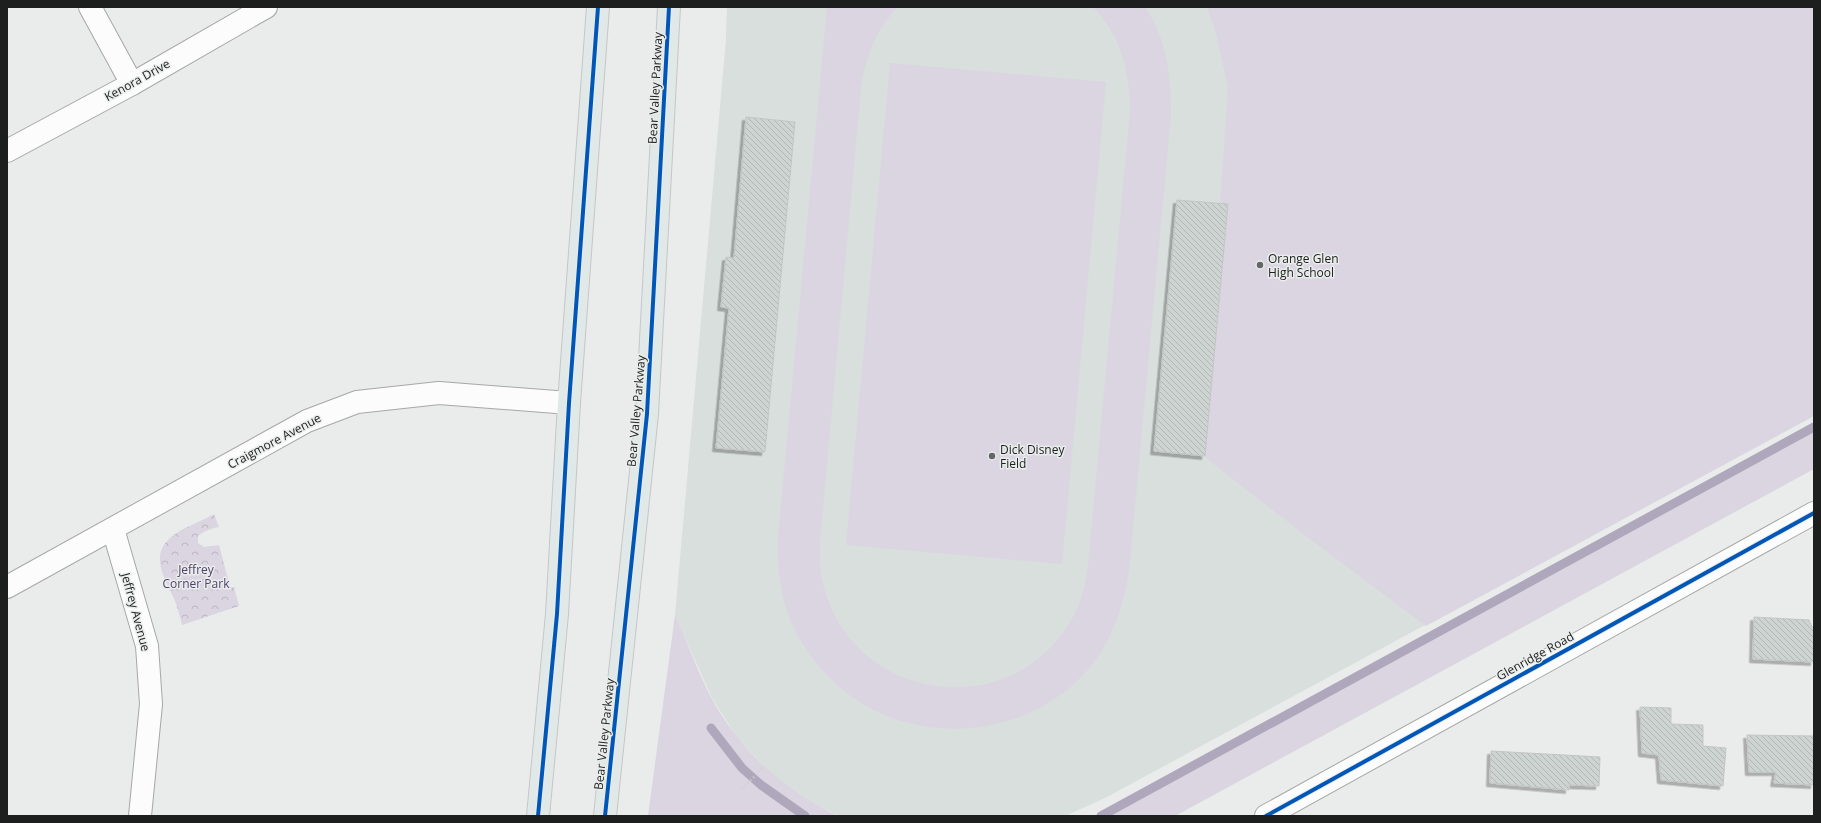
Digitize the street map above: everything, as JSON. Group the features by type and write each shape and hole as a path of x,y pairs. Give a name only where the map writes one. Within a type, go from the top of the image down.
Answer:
{"main road":[{"path":"538,816 557,614 569,404 598,7"},
{"name":"Bear Valley Parkway","path":"606,816 647,414 669,7"}],"street":[{"path":"90,7 132,84"},
{"name":"Kenora Drive","path":"7,151 132,84 266,7"},
{"name":"Craigmore Avenue","path":"7,588 307,421 357,402 439,393 569,404"},
{"name":"Glenridge Road","path":"1266,816 1814,513"},
{"name":"Jeffrey Avenue","path":"113,529 147,646 151,704 140,816"}],"path":[{"path":"742,789 764,767"}],"shaded area":[{"name":"Orange Glen High School","path":"727,7 1814,7 1814,415 1105,798 1065,816 839,816 815,804 770,773 736,736 712,698 675,615 726,39"}],"green space":[{"path":"827,7 898,7 890,16 873,44 861,87 820,542 821,574 823,584 841,626 868,657 903,677 942,687 982,685 1020,671 1053,645 1080,602 1088,566 1130,111 1128,82 1122,55 1111,30 1093,7 1145,7 1163,45 1169,73 1171,115 1129,570 1125,590 1117,619 1109,638 1104,647 1079,679 1048,703 1012,720 974,728 935,728 897,720 861,703 830,678 814,660 794,628 785,604 779,572 778,538"},
{"path":"1207,7 1814,7 1814,416 1426,626 1306,536 1205,456 1228,205 1220,204 1228,88 1216,33"},
{"path":"890,63 1106,82 1062,564 846,545"},
{"path":"1814,422 1814,469 1175,816 1099,816"},
{"name":"Jeffrey Corner Park","path":"214,514 219,527 207,530 200,534 198,536 198,543 204,547 219,545 230,587 234,587 239,606 182,625 175,601 164,578 160,562 160,554 163,546 174,535"},
{"path":"675,615 712,699 736,736 766,768 782,782 819,806 838,816 648,816"}],"building":[{"path":"746,117 795,122 765,452 716,448 729,308 721,307 726,257 734,258"},
{"path":"1177,200 1228,204 1205,456 1154,451"},
{"path":"1754,617 1809,620 1812,627 1814,627 1814,662 1753,659"},
{"path":"1640,707 1671,708 1671,724 1703,725 1703,746 1726,748 1723,786 1661,780 1659,755 1642,753"},
{"path":"1747,735 1814,736 1814,785 1774,783 1776,772 1749,772"},
{"path":"1491,751 1600,757 1599,786 1569,785 1569,790 1490,783"}],"waterway":[{"path":"1101,816 1814,427"},
{"path":"711,728 742,768 761,785 805,816"}],"cycle path":[{"path":"538,816 557,614 569,403 598,7"},
{"path":"605,816 647,414 669,7"},
{"path":"1266,816 1814,513"}],"place":[{"name":"Orange Glen High School","path":"1260,265"},
{"name":"Dick Disney Field","path":"992,456"}]}
